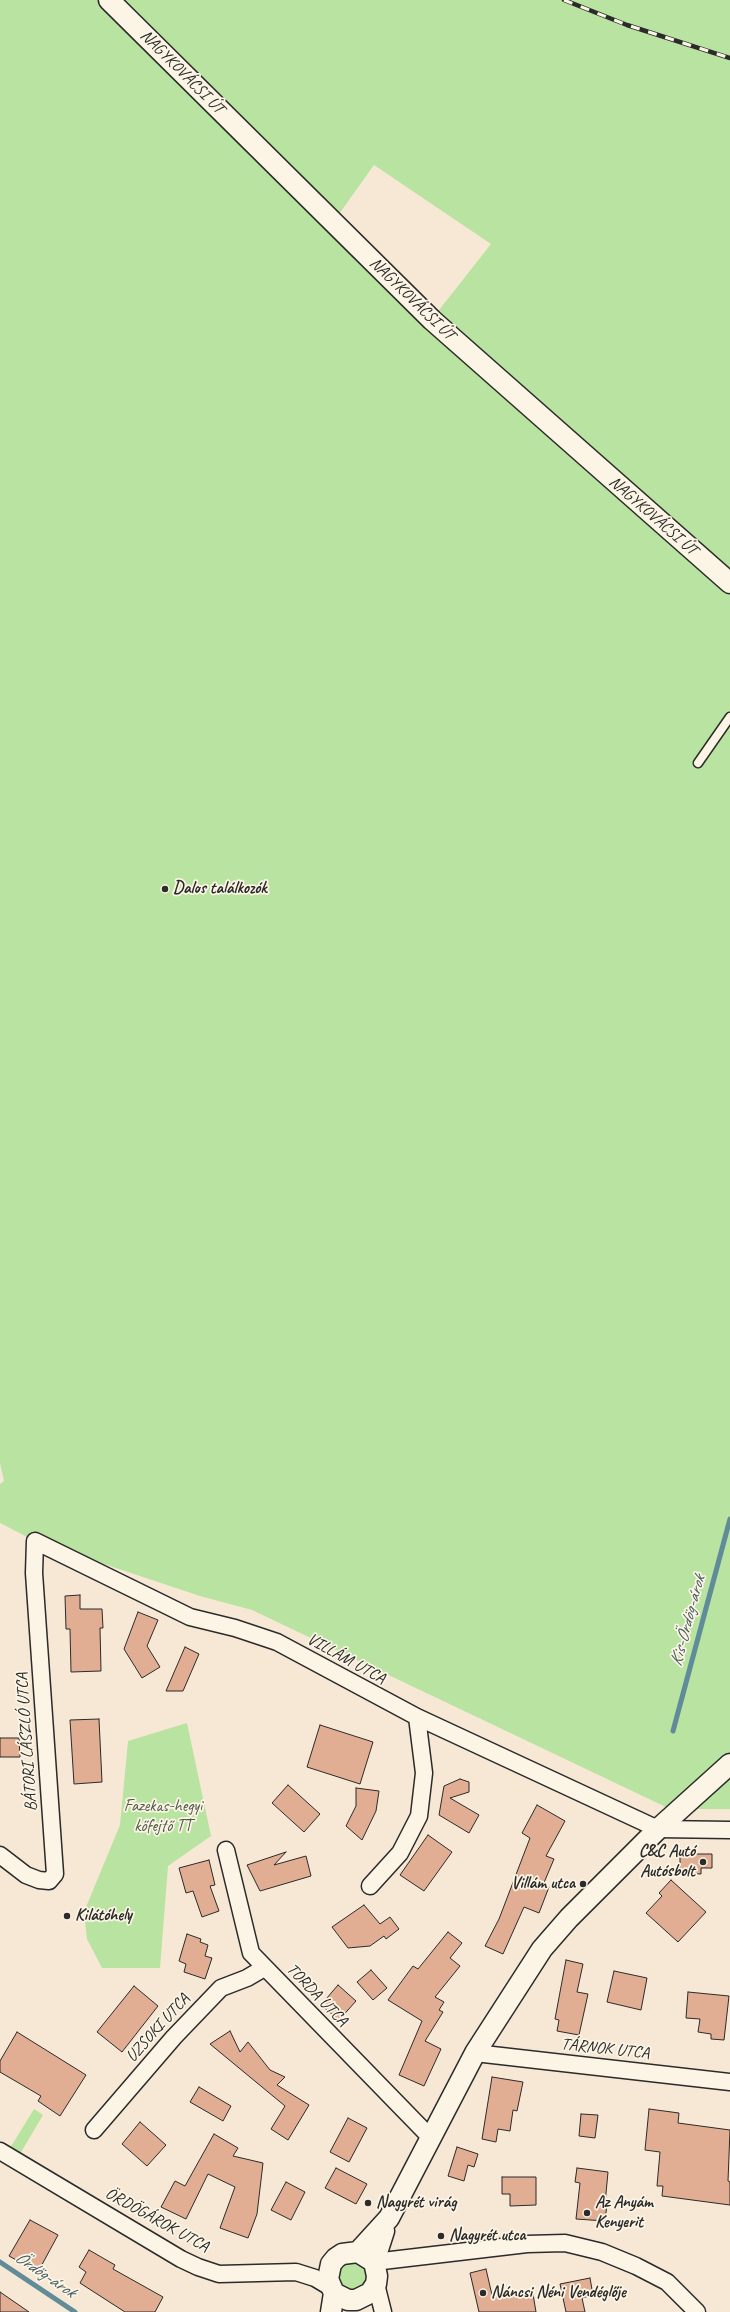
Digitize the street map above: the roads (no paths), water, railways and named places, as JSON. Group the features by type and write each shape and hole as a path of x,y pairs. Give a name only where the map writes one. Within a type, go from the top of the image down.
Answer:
{"street":[{"name":"NAGYKOVÁCSI ÚT","path":"109,0 437,324 730,583"},
{"name":"VILLÁM UTCA","path":"35,1541 190,1617 235,1628 277,1642 417,1717 658,1829"},
{"name":"BÁTORI LÁSZLÓ UTCA","path":"0,1855 26,1875 38,1880 49,1881 55,1874 34,1573 35,1541"},
{"path":"370,1886 400,1853 419,1816 424,1774 417,1717"},
{"path":"382,2311 374,2271 380,2241 389,2218 475,2054 516,1987 554,1934 658,1829 730,1764"},
{"path":"658,1829 730,1830"},
{"name":"TORDA UTCA","path":"226,1850 251,1953 431,2138"},
{"name":"UZSOKI UTCA","path":"94,2130 174,2037 221,1988 248,1978 264,1968"},
{"name":"TÁRNOK UTCA","path":"475,2054 730,2082"},
{"name":"ÖRDÖGÁROK UTCA","path":"0,2151 181,2259 198,2267 219,2274 296,2272 315,2278 336,2301"},
{"path":"389,2218 374,2271 356,2300 336,2301 328,2279 331,2264 342,2254 374,2271 382,2269 409,2256"},
{"path":"374,2271 409,2256 565,2243 602,2252 642,2269 667,2282 697,2312"}],"lane":[{"path":"698,763 730,717"}],"waterway":[{"name":"Kis-Ördög-árok","path":"673,1731 730,1519"},
{"name":"Ördög-árok","path":"0,2262 75,2312"}],"railway":[{"path":"564,0 627,25 730,58"}],"place":[{"name":"Dalos találkozók","path":"165,889"},
{"name":"C&C Autó Autósbolt","path":"703,1862"},
{"name":"Villám utca","path":"583,1884"},
{"name":"Kilátóhely","path":"67,1916"},
{"name":"Nagyrét virág","path":"368,2203"},
{"name":"Az Anyám Kenyerit","path":"587,2213"},
{"name":"Nagyrét utca","path":"441,2236"},
{"name":"Náncsi Néni Vendéglője","path":"483,2293"}],"park label":[{"name":"Fazekas-hegyi kőfejtő TT","path":"163,1817"}]}
